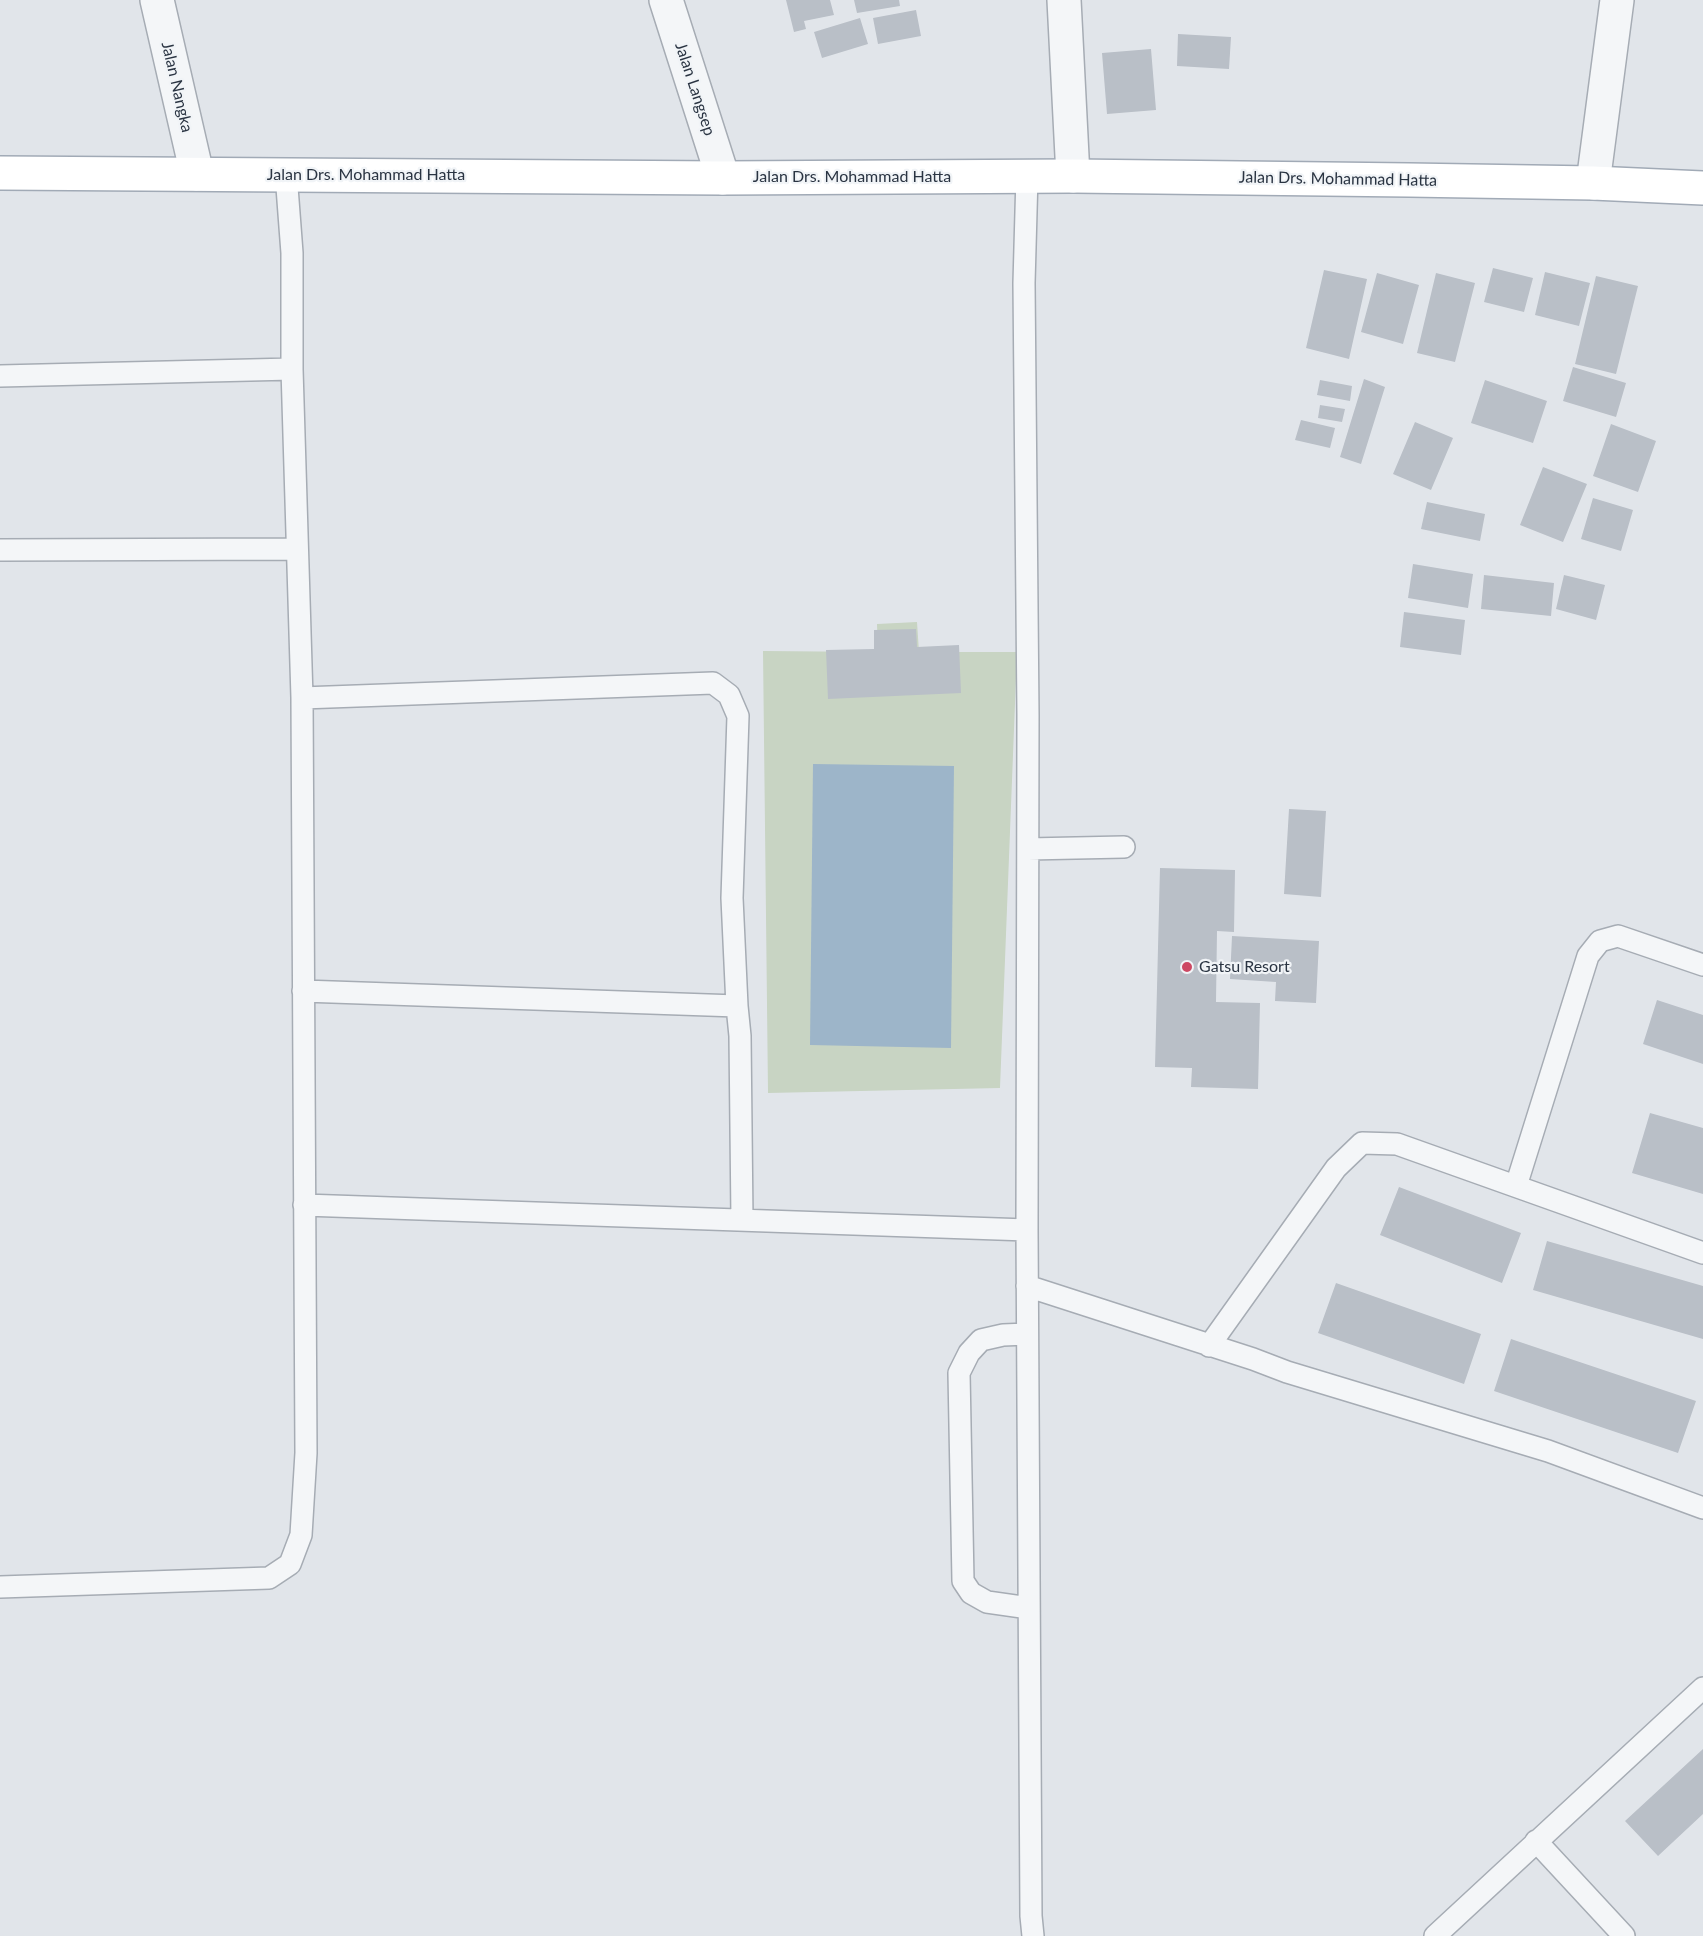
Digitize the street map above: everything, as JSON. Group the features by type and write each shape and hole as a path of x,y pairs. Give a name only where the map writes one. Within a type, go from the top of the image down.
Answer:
{"main road":[{"name":"Jalan Drs. Mohammad Hatta","path":"0,173 723,178 1073,176 1593,183 1703,188"}],"street":[{"name":"Jalan Nangka","path":"157,0 197,174"},
{"name":"Jalan Langsep","path":"666,0 723,178"},
{"path":"1064,0 1073,176"},
{"path":"1593,183 1617,0"}],"lane":[{"path":"0,1587 269,1578 290,1564 301,1535 306,1454 302,698 292,369 292,253 286,174"},
{"path":"1027,176 1024,283 1028,692 1027,1334 1031,1916 1033,1936"},
{"path":"0,376 292,369"},
{"path":"0,550 297,549"},
{"path":"302,698 713,683 729,696 738,716 732,898 737,1006 741,1036 742,1220"},
{"path":"1028,849 1124,847"},
{"path":"1516,1186 1588,956 1600,941 1618,936 1703,965"},
{"path":"303,991 737,1006"},
{"path":"1209,1346 1336,1168 1362,1143 1397,1144 1703,1253"},
{"path":"304,1205 1027,1230"},
{"path":"1027,1286 1287,1372 1548,1451 1703,1508"},
{"path":"1027,1334 1003,1335 981,1340 969,1353 959,1373 963,1581 971,1593 987,1602 1029,1608"},
{"path":"1435,1936 1703,1688"},
{"path":"1536,1841 1624,1936"}],"green space":[{"path":"917,622 919,652 1017,652 1000,1088 768,1093 763,651 878,652 877,624"}],"water":[{"path":"813,764 954,766 951,1048 810,1045"}],"building":[{"path":"786,0 830,0 834,15 804,21 806,29 794,32"},
{"path":"854,0 899,0 900,6 857,13"},
{"path":"916,10 921,36 878,44 873,18"},
{"path":"860,18 868,44 822,58 814,32"},
{"path":"1178,34 1231,37 1229,69 1177,66"},
{"path":"1151,49 1156,110 1107,114 1102,53"},
{"path":"1493,268 1533,278 1524,312 1484,302"},
{"path":"1324,270 1367,279 1349,359 1306,348"},
{"path":"1545,272 1590,283 1579,326 1535,315"},
{"path":"1377,273 1419,285 1403,344 1361,332"},
{"path":"1436,273 1475,283 1455,362 1417,353"},
{"path":"1596,276 1638,286 1616,374 1575,364"},
{"path":"1573,367 1626,383 1616,417 1563,401"},
{"path":"1364,379 1385,387 1361,464 1340,457"},
{"path":"1320,380 1352,386 1350,401 1317,395"},
{"path":"1485,380 1547,401 1533,443 1471,423"},
{"path":"1320,405 1345,409 1342,422 1318,418"},
{"path":"1301,420 1335,428 1330,448 1295,440"},
{"path":"1415,422 1453,438 1431,490 1393,474"},
{"path":"1611,424 1656,441 1638,492 1593,476"},
{"path":"1543,467 1587,484 1563,542 1520,525"},
{"path":"1593,498 1633,510 1621,551 1581,539"},
{"path":"1427,502 1485,514 1480,541 1421,529"},
{"path":"1413,564 1473,574 1468,608 1408,598"},
{"path":"1484,575 1554,583 1551,616 1481,609"},
{"path":"1564,575 1605,585 1596,620 1556,609"},
{"path":"1404,612 1465,620 1461,655 1400,647"},
{"path":"916,629 917,647 959,645 961,693 828,699 826,650 874,649 874,630"},
{"path":"1289,809 1326,811 1321,897 1284,894"},
{"name":"Gatsu Resort","path":"1160,868 1235,870 1234,932 1217,931 1216,1002 1260,1003 1258,1089 1191,1087 1192,1068 1155,1067"},
{"path":"1232,936 1319,941 1316,1003 1275,1001 1276,982 1230,979"},
{"path":"1657,1000 1703,1015 1703,1064 1643,1044"},
{"path":"1650,1113 1703,1128 1703,1194 1632,1173"},
{"path":"1399,1187 1521,1233 1502,1283 1380,1235"},
{"path":"1547,1241 1703,1286 1703,1339 1533,1290"},
{"path":"1336,1283 1481,1334 1464,1384 1318,1333"},
{"path":"1511,1339 1696,1401 1678,1453 1494,1391"},
{"path":"1703,1749 1703,1814 1658,1856 1625,1821"}],"place":[{"name":"Gatsu Resort","path":"1187,967"}]}
